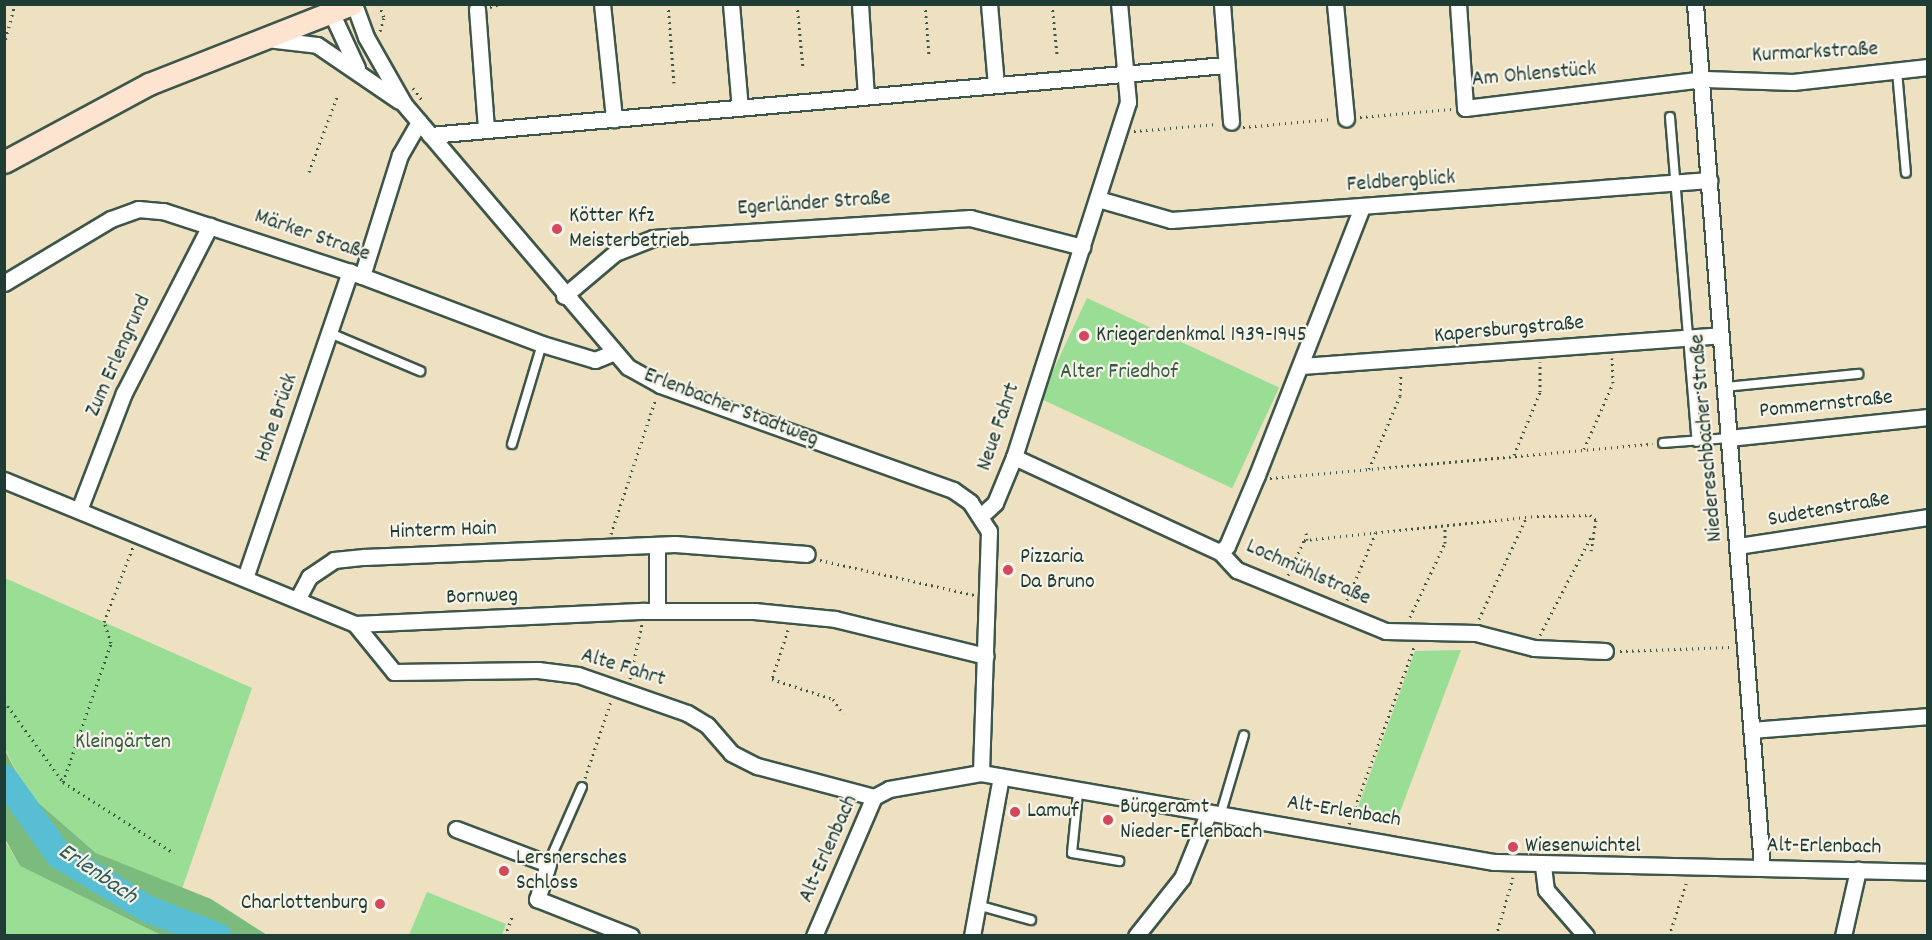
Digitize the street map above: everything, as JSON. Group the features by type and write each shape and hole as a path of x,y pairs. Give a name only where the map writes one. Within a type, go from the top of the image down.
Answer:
{"main road":[{"path":"4,162 149,84 330,8 353,4"}],"street":[{"name":"Erlenbacher Stadtweg","path":"353,4 366,37 404,104 612,353 660,385 953,490 981,516"},
{"path":"602,4 614,119"},
{"path":"731,4 740,108"},
{"path":"860,4 866,96"},
{"path":"989,4 996,85"},
{"path":"1119,4 1128,73"},
{"path":"1222,4 1231,122"},
{"path":"1335,4 1346,118"},
{"name":"Am Ohlenstück","path":"1458,4 1465,108 1705,79"},
{"name":"Niedereschbacher Straße","path":"1695,4 1705,79 1720,335 1747,648 1762,867"},
{"name":"Erlenbacher Stadtweg","path":"330,8 358,70"},
{"path":"477,9 486,130"},
{"name":"Erlenbacher Stadtweg","path":"260,39 317,45 358,70 404,104"},
{"path":"430,135 1227,65"},
{"name":"Kurmarkstraße","path":"1705,79 1793,81 1928,67"},
{"name":"Neue Fahrt","path":"981,516 995,503 1014,457 1128,102 1128,73"},
{"name":"Hohe Brück","path":"245,578 330,333 356,274 400,155 419,122"},
{"name":"Feldbergblick","path":"1098,199 1171,220 1710,180"},
{"path":"1220,552 1227,546 1302,366 1362,207"},
{"name":"Märker Straße","path":"4,283 138,209 210,226 356,274 542,344 595,360 612,353"},
{"name":"Egerländer Straße","path":"564,296 615,253 653,238 970,218 1082,247"},
{"name":"Zum Erlengrund","path":"79,510 124,393 210,226"},
{"name":"Kapersburgstraße","path":"1302,366 1401,362 1720,335"},
{"name":"Pommernstraße","path":"1729,438 1928,417"},
{"name":"Lochmühlstraße","path":"1014,457 1220,552 1237,570 1340,613 1414,636 1476,633 1534,648 1605,651"},
{"name":"Bornweg","path":"4,480 79,510 137,537 298,598 355,624 651,611 793,615 835,619 986,656"},
{"path":"981,516 989,531 981,772"},
{"name":"Sudetenstraße","path":"1738,546 1928,517"},
{"path":"651,611 657,545"},
{"name":"Hinterm Hain","path":"298,598 309,577 334,560 657,545 807,555"},
{"name":"Alte Fahrt","path":"355,624 394,672 538,670 622,688 687,713 707,725 731,753 757,766 874,797"},
{"path":"1752,730 1928,716"},
{"name":"Alt-Erlenbach","path":"814,936 874,797 889,789 981,772 1078,793 1346,834 1494,862 1543,866 1762,867 1928,872"},
{"path":"972,936 976,904 1001,777"},
{"path":"1136,936 1182,878 1214,815"},
{"path":"456,829 548,864 537,899 631,936"},
{"path":"1543,866 1546,890 1586,936"},
{"path":"1843,936 1858,870"}],"lane":[{"path":"1897,70 1906,173"},
{"path":"1670,117 1697,442"},
{"path":"330,333 420,371"},
{"path":"512,444 542,344"},
{"path":"1725,387 1858,374"},
{"path":"1663,443 1729,438"},
{"path":"1214,815 1244,735"},
{"path":"548,864 582,787"},
{"path":"1078,793 1072,853 1119,861"},
{"path":"976,904 1031,920"}],"path":[{"path":"4,45 15,4"},
{"path":"379,4 384,18 381,39"},
{"path":"668,4 674,83"},
{"path":"797,4 803,69"},
{"path":"925,4 929,56"},
{"path":"1052,4 1057,54"},
{"path":"408,81 427,107"},
{"path":"309,172 338,94"},
{"path":"1119,131 1231,122"},
{"path":"1584,449 1612,383 1612,344"},
{"path":"1514,455 1540,392 1541,351"},
{"path":"1369,469 1400,396 1401,362"},
{"path":"607,547 660,385"},
{"path":"1257,475 1369,469 1663,443"},
{"path":"1307,540 1376,531 1445,528 1526,518 1590,515 1596,520 1591,551"},
{"path":"1476,633 1526,518"},
{"path":"1346,834 1414,636 1408,622 1444,543 1445,528"},
{"path":"1340,613 1376,531"},
{"path":"1282,588 1307,540 1306,533"},
{"path":"1534,648 1584,542 1593,534"},
{"path":"63,782 111,643 104,622 137,537"},
{"path":"807,555 987,598"},
{"path":"582,787 651,611"},
{"path":"793,615 772,679 833,699 843,714"},
{"path":"1605,651 1747,648"},
{"path":"4,701 63,782 174,853"},
{"path":"1494,862 1492,871 1513,878 1496,936"},
{"path":"1669,936 1692,868"},
{"path":"505,936 513,915"}],"green space":[{"name":"Alter Friedhof","path":"1087,298 1279,388 1232,488 1040,399"},
{"name":"Kleingärten","path":"5,578 252,688 182,889 96,853 26,792 5,748"},
{"path":"1461,650 1395,825 1354,818 1415,651"},
{"path":"4,748 26,792 96,853 211,899 267,935 161,935 20,866 5,839"},
{"path":"4,839 20,866 161,935 5,935"},
{"path":"427,892 506,924 502,935 409,935"}],"waterway":[{"name":"Erlenbach","path":"4,778 59,855 146,908 218,936"}],"place":[{"name":"Kötter Kfz Meisterbetrieb","path":"557,229"},
{"name":"Kriegerdenkmal 1939-1945","path":"1084,336"},
{"name":"Pizzaria Da Bruno","path":"1008,570"},
{"name":"Lamuf","path":"1015,812"},
{"name":"Bürgeramt Nieder-Erlenbach","path":"1108,820"},
{"name":"Wiesenwichtel","path":"1513,847"},
{"name":"Lersnersches Schloss","path":"504,871"},
{"name":"Charlottenburg","path":"380,904"}]}
